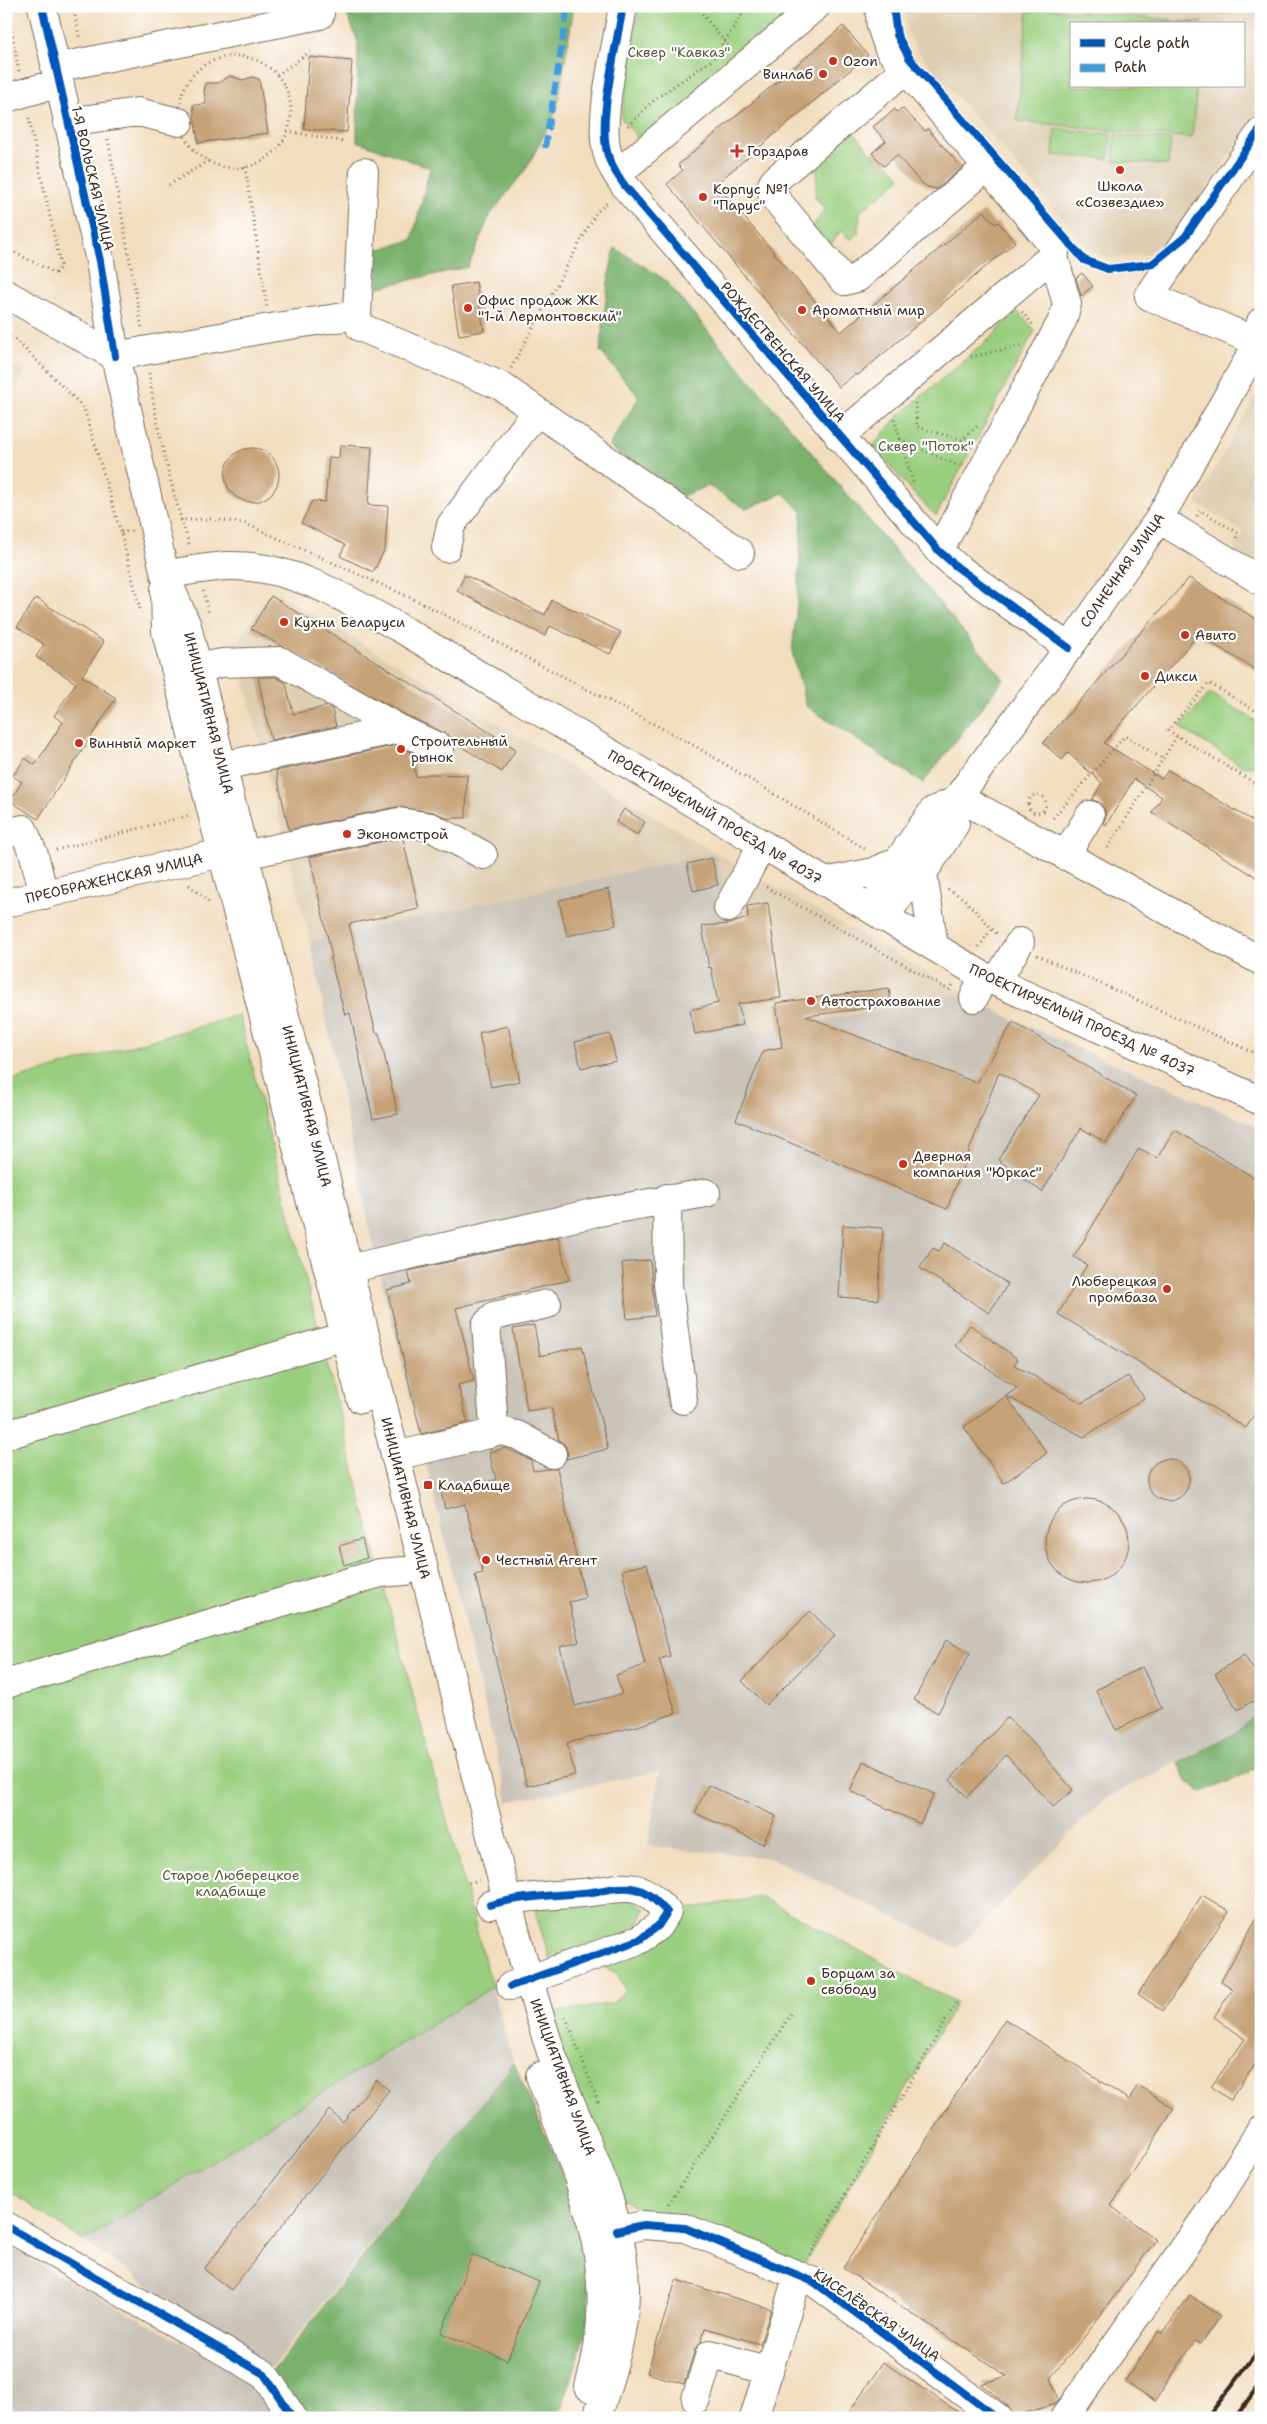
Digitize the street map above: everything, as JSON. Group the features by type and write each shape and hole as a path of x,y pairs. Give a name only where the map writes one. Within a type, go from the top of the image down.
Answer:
{"main road":[{"name":"1-Я ВОЛЬСКАЯ УЛИЦА","path":"42,6 56,76 100,262 115,356"},
{"path":"15,96 84,62 320,15 318,6"},
{"name":"РОЖДЕСТВЕНСКАЯ УЛИЦА","path":"623,6 605,125 607,152 621,180 839,437 939,551 957,567 1069,648"},
{"path":"621,180 816,6"},
{"path":"879,6 884,38 890,49 970,159 1043,231 1054,254 1066,295 1066,312 939,551"},
{"path":"906,69 775,180 771,185 774,197 840,276 850,281 970,159"},
{"path":"67,122 138,112 180,122"},
{"path":"1258,332 1149,296 1261,132"},
{"path":"364,172 357,315 360,327 502,386 740,553"},
{"path":"839,437 1054,254"},
{"path":"6,294 115,356 270,328 357,315"},
{"name":"СОЛНЕЧНАЯ УЛИЦА","path":"956,799 1069,648 1159,519 1252,353 1258,332"},
{"name":"ИНИЦИАТИВНАЯ УЛИЦА","path":"115,356 165,575 187,626 222,766 233,854 345,1336 451,1762 498,1903"},
{"path":"446,548 451,525 537,411"},
{"path":"1159,519 1261,580"},
{"name":"ПРОЕКТИРУЕМЫЙ ПРОЕЗД № 4037","path":"165,575 229,566 256,567 288,575 323,588 405,631 934,947 976,986 1261,1102"},
{"name":"ИНИЦИАТИВНАЯ УЛИЦА","path":"165,575 166,632 233,854 348,1269 395,1456 498,1903 520,1983 539,2072 589,2207 599,2248 603,2292 601,2329 593,2376 580,2418"},
{"path":"197,668 222,663 280,661 399,729 440,748"},
{"path":"222,766 399,729"},
{"path":"825,882 874,872 933,811 956,799"},
{"path":"956,799 1261,961"},
{"path":"934,947 933,879 955,824 956,799"},
{"path":"1071,859 1095,819"},
{"name":"ПРЕОБРАЖЕНСКАЯ УЛИЦА","path":"6,904 233,854 399,822 431,827 483,854"},
{"path":"6,834 23,829 34,855 44,895"},
{"path":"728,908 762,845"},
{"path":"877,913 894,875 887,858"},
{"path":"877,913 912,878 933,879"},
{"path":"976,986 1018,944"},
{"path":"348,1269 593,1212 667,1198 706,1193"},
{"path":"667,1198 668,1284 683,1400"},
{"path":"395,1456 489,1434 494,1425 486,1325 494,1316 547,1304"},
{"path":"6,1435 345,1336"},
{"path":"492,1429 517,1435 552,1454"},
{"path":"6,1684 380,1573 405,1571"},
{"path":"498,1903 526,1896 583,1893 621,1888 637,1889 652,1896 667,1912 658,1926 639,1940 520,1983"},
{"name":"ИНИЦИАТИВНАЯ УЛИЦА","path":"520,1983 610,2201 617,2231 625,2292 623,2332 597,2418"},
{"path":"1064,2418 1209,2213 1261,2130"},
{"name":"КИСЕЛЁВСКАЯ УЛИЦА","path":"617,2231 644,2225 684,2228 814,2282 998,2418"},
{"path":"6,2226 167,2308 264,2374 292,2418"},
{"path":"754,2418 798,2275"},
{"path":"696,2399 710,2354 768,2371"}],"path":[{"path":"6,248 55,273 61,267 15,96 7,6"},
{"path":"72,6 84,62"},
{"path":"696,6 734,55"},
{"path":"625,130 655,99 712,60 748,6"},
{"path":"277,75 311,51"},
{"path":"237,55 250,57 261,62 277,75 286,89 291,114 287,131 277,149 268,157 245,167 220,166 208,161 189,145 180,122 179,109 185,85 197,70 213,60 237,55"},
{"path":"104,116 146,350 153,405 181,520 210,519 244,523 420,602 690,743 887,858"},
{"path":"287,131 345,142"},
{"path":"169,185 208,161"},
{"path":"245,167 270,328"},
{"path":"502,386 596,213 621,180"},
{"path":"1016,306 1039,332"},
{"path":"967,358 1024,344"},
{"path":"915,399 917,427 962,440 983,422"},
{"path":"893,417 916,492"},
{"path":"900,439 965,469"},
{"path":"1261,714 1209,683 1168,730 1261,787"},
{"path":"1053,818 1125,736 1163,759"},
{"path":"1108,848 1177,736"},
{"path":"1042,795 1046,800 1046,806 1043,811 1038,813 1032,812 1028,808 1030,797 1042,795"},
{"path":"34,855 191,815"},
{"path":"745,876 976,986"},
{"path":"933,879 964,899 1003,940 1018,944 1261,1056"},
{"path":"187,883 216,908"},
{"path":"798,2275 956,2003"},
{"path":"656,2225 793,2011"}],"shaded area":[{"name":"Школа «Созвездие»","path":"904,6 1261,6 1261,110 1177,230 1148,254 1110,259 1091,251 919,53 907,31"},
{"path":"6,359 26,372 6,408"},
{"path":"1261,386 1261,567 1233,550 1244,532 1196,503"},
{"name":"Строительный рынок","path":"272,590 716,853 310,941 235,645"},
{"path":"716,853 964,993 754,1034"},
{"path":"716,853 754,1034 964,993 1010,1018 1261,1128 1261,1707 1237,1732 1104,1799 958,1948 771,1858 648,1846 660,1771 508,1802 374,1249 310,941"},
{"path":"492,1987 514,2063 271,2368 83,2241"},
{"path":"6,2246 249,2379 276,2418 6,2418"}],"green space":[{"path":"344,6 574,6 557,110 526,169 490,215 468,267 379,287 376,250 412,240 430,168 357,141 358,42"},
{"name":"Сквер \"Кавказ\"","path":"639,6 803,6 644,145 621,118"},
{"path":"1028,7 1192,22 1070,22 1070,88 1197,88 1192,138 1017,121"},
{"path":"851,129 884,168 889,164 901,178 860,212 858,233 850,240 841,230 827,250 810,230 825,209 815,197 818,157"},
{"path":"1055,129 1111,134 1109,159 1053,155"},
{"path":"1115,135 1171,139 1168,165 1113,161"},
{"path":"615,248 664,279 1004,679 923,783 806,706 792,652 798,595 802,512 783,493 746,509 708,486 674,499 609,446 639,397 600,351 609,274"},
{"name":"Сквер \"Поток\"","path":"1016,310 1035,330 936,516 913,493 873,446 897,417 994,335"},
{"path":"1210,693 1261,724 1261,763 1244,767 1179,727"},
{"name":"Старое Люберецкое кладбище","path":"239,1015 380,1573 492,1987 83,2241 6,2189 6,1082"},
{"path":"1261,1707 1261,1762 1246,1774 1203,1792 1187,1782 1179,1763 1237,1732"},
{"path":"628,1896 645,1909 633,1934 550,1959 534,1908"},
{"path":"761,1897 956,2003 798,2275 656,2225 614,2191 547,2014 613,2003 625,1990 617,1973 599,1965 667,1912"},
{"path":"514,2063 580,2215 589,2290 586,2334 559,2418 303,2418 272,2372"}],"building":[{"name":"Корпус №1 \"Парус\"","path":"843,26 868,55 716,184 841,332 984,211 995,224 998,222 1015,242 857,376 855,374 839,387 667,184 683,170 678,165"},
{"path":"309,57 352,61 347,132 304,129"},
{"path":"230,76 243,80 252,77 259,79 268,133 198,143 193,105 206,104 204,91 206,83 218,83"},
{"path":"902,108 925,131 928,129 962,168 937,189 928,187 920,182 897,155 884,166 872,153 886,141 873,127 895,109 897,112"},
{"path":"1082,273 1093,286 1081,296 1076,278"},
{"name":"Офис продаж ЖК \"1-й Лермонтовский\"","path":"476,282 484,331 459,335 451,286"},
{"path":"340,445 372,447 368,505 388,506 385,549 373,572 340,556 345,545 301,523 312,501 325,502 329,457 339,458"},
{"path":"247,448 257,448 267,452 275,460 279,475 275,490 267,498 257,502 247,502 237,498 229,490 225,480 225,470 229,460 237,452"},
{"path":"465,575 545,615 552,600 621,632 610,654 550,626 545,636 457,591"},
{"path":"1189,578 1261,622 1261,673 1198,635 1104,743 1162,779 1168,770 1261,826 1261,880 1152,813 1162,797 1134,779 1106,825 1103,823 1106,816 1104,808 1099,802 1092,800 1102,783 1068,753 1062,760 1043,743"},
{"path":"271,596 516,749 502,772 454,742 447,734 406,715 251,629"},
{"path":"36,598 104,642 82,676 116,698 38,819 10,801 22,782 13,776 25,758 35,765 63,722 54,716 76,683 36,657 44,644 17,627"},
{"path":"258,677 276,677 286,683 293,714 328,706 332,709 336,726 271,740"},
{"path":"397,745 411,752 416,777 428,774 467,775 466,818 447,818 433,812 396,807 289,830 276,771"},
{"path":"624,809 645,822 637,835 616,822"},
{"path":"399,838 403,839 419,909 349,924 376,1033 379,1033 398,1114 373,1119 350,1013 345,1015 330,958 332,957 310,857"},
{"path":"712,858 718,885 693,891 687,864"},
{"path":"609,889 616,925 567,936 559,900"},
{"path":"768,903 781,998 738,1004 743,1025 695,1034 690,1010 718,1003 711,967 709,968 702,926 729,924 748,918 747,906"},
{"name":"Дверная компания \"Юркас\"","path":"889,988 891,1005 806,1016 977,1083 1013,1022 1136,1096 1106,1143 1081,1128 1042,1192 998,1160 1039,1095 999,1072 947,1209 736,1120 763,1051 782,1047 776,1003"},
{"path":"508,1026 520,1081 491,1087 479,1033"},
{"path":"610,1034 616,1061 581,1068 575,1042"},
{"name":"Люберецкая промбаза","path":"1175,1130 1261,1182 1261,1404 1246,1428 1058,1314 1087,1265 1074,1257 1139,1148 1157,1158"},
{"path":"843,1225 883,1228 878,1300 839,1297"},
{"path":"558,1237 569,1280 456,1308 474,1381 458,1385 468,1423 421,1434 387,1290 411,1284 408,1271"},
{"path":"945,1243 1008,1284 989,1313 920,1268 933,1248 939,1251"},
{"path":"650,1260 655,1316 627,1319 622,1263"},
{"path":"534,1325 540,1356 582,1346 608,1449 566,1459 568,1453 565,1445 559,1440 551,1407 527,1411 513,1329"},
{"path":"970,1325 1018,1359 1014,1365 1082,1403 1128,1376 1144,1398 1084,1437 1006,1396 1017,1388 955,1346"},
{"path":"1006,1396 1047,1453 1004,1483 964,1427"},
{"path":"505,1448 531,1460 533,1471 557,1468 585,1598 569,1602 579,1642 560,1647 575,1706 622,1694 616,1675 645,1665 622,1570 647,1564 670,1656 659,1659 676,1713 638,1726 567,1743 575,1775 527,1786 475,1575 483,1573 465,1504 445,1509 441,1492 496,1480 489,1452"},
{"path":"1172,1459 1180,1462 1186,1468 1189,1480 1186,1492 1180,1498 1164,1501 1156,1498 1150,1492 1147,1476 1150,1468 1156,1462"},
{"path":"1087,1499 1103,1502 1117,1511 1126,1525 1129,1541 1126,1557 1117,1571 1103,1580 1087,1583 1071,1580 1057,1571 1048,1557 1045,1541 1048,1525 1057,1511 1071,1502"},
{"path":"362,1539 367,1558 344,1565 339,1546"},
{"path":"810,1611 835,1636 766,1705 742,1681"},
{"path":"946,1640 970,1653 938,1713 914,1700"},
{"path":"1244,1655 1261,1681 1261,1696 1238,1710 1215,1674"},
{"path":"1142,1667 1162,1708 1116,1730 1096,1690"},
{"path":"1007,1718 1025,1734 1073,1790 1053,1807 1006,1755 967,1797 950,1780"},
{"path":"863,1761 934,1794 920,1824 850,1791"},
{"path":"708,1785 776,1816 763,1844 695,1813"},
{"path":"1202,1895 1229,1911 1163,2011 1138,1994"},
{"path":"1261,1910 1261,2056 1230,2100 1211,2087 1245,2039 1214,2017 1233,1989 1221,1981"},
{"path":"1005,2019 1129,2100 1138,2085 1174,2109 1111,2206 1156,2240 1085,2336 1051,2377 1058,2400 1055,2404 1013,2417 1008,2406 981,2384 1007,2376 843,2268"},
{"path":"376,2080 389,2090 231,2290 204,2269 329,2110 343,2122"},
{"path":"472,2255 539,2282 507,2360 441,2333"},
{"path":"676,2280 771,2309 760,2344 705,2328 701,2342 695,2349 684,2384 647,2373"},
{"path":"1190,2295 1220,2316 1200,2344 1195,2341 1155,2401 1125,2381 1158,2331 1162,2334"},
{"path":"883,2362 967,2418 845,2418"}],"railway":[{"path":"1207,2418 1261,2347"},
{"path":"1235,2418 1261,2382"}],"marked path":[{"path":"545,148 568,6"}],"cycle path":[{"path":"42,6 100,261 115,356"},
{"path":"623,6 609,80 605,120 608,157 622,182 939,551 957,567 1069,648"},
{"path":"893,6 897,35 910,59 1084,260 1108,269 1152,264 1185,237 1261,128"},
{"path":"490,1905 524,1898 630,1888 653,1898 667,1912 658,1926 639,1940 511,1986"},
{"path":"617,2231 643,2225 685,2228 814,2282 998,2418"},
{"path":"6,2226 264,2374 293,2418"}],"place":[{"name":"Ozon","path":"833,61"},
{"name":"Винлаб","path":"823,74"},
{"name":"Горздрав","path":"737,151"},
{"name":"Школа «Созвездие»","path":"1120,170"},
{"name":"Корпус №1 \"Парус\"","path":"703,197"},
{"name":"Офис продаж ЖК \"1-й Лермонтовский\"","path":"468,308"},
{"name":"Ароматный мир","path":"802,310"},
{"name":"Кухни Беларуси","path":"284,622"},
{"name":"Авито","path":"1185,635"},
{"name":"Дикси","path":"1145,676"},
{"name":"Винный маркет","path":"79,743"},
{"name":"Строительный рынок","path":"401,749"},
{"name":"Экономстрой","path":"347,834"},
{"name":"Автострахование","path":"811,1001"},
{"name":"Дверная компания \"Юркас\"","path":"903,1164"},
{"name":"Люберецкая промбаза","path":"1167,1289"},
{"name":"Кладбище","path":"428,1485"},
{"name":"Честный Агент","path":"486,1560"},
{"name":"Борцам за свободу","path":"811,1981"}]}
